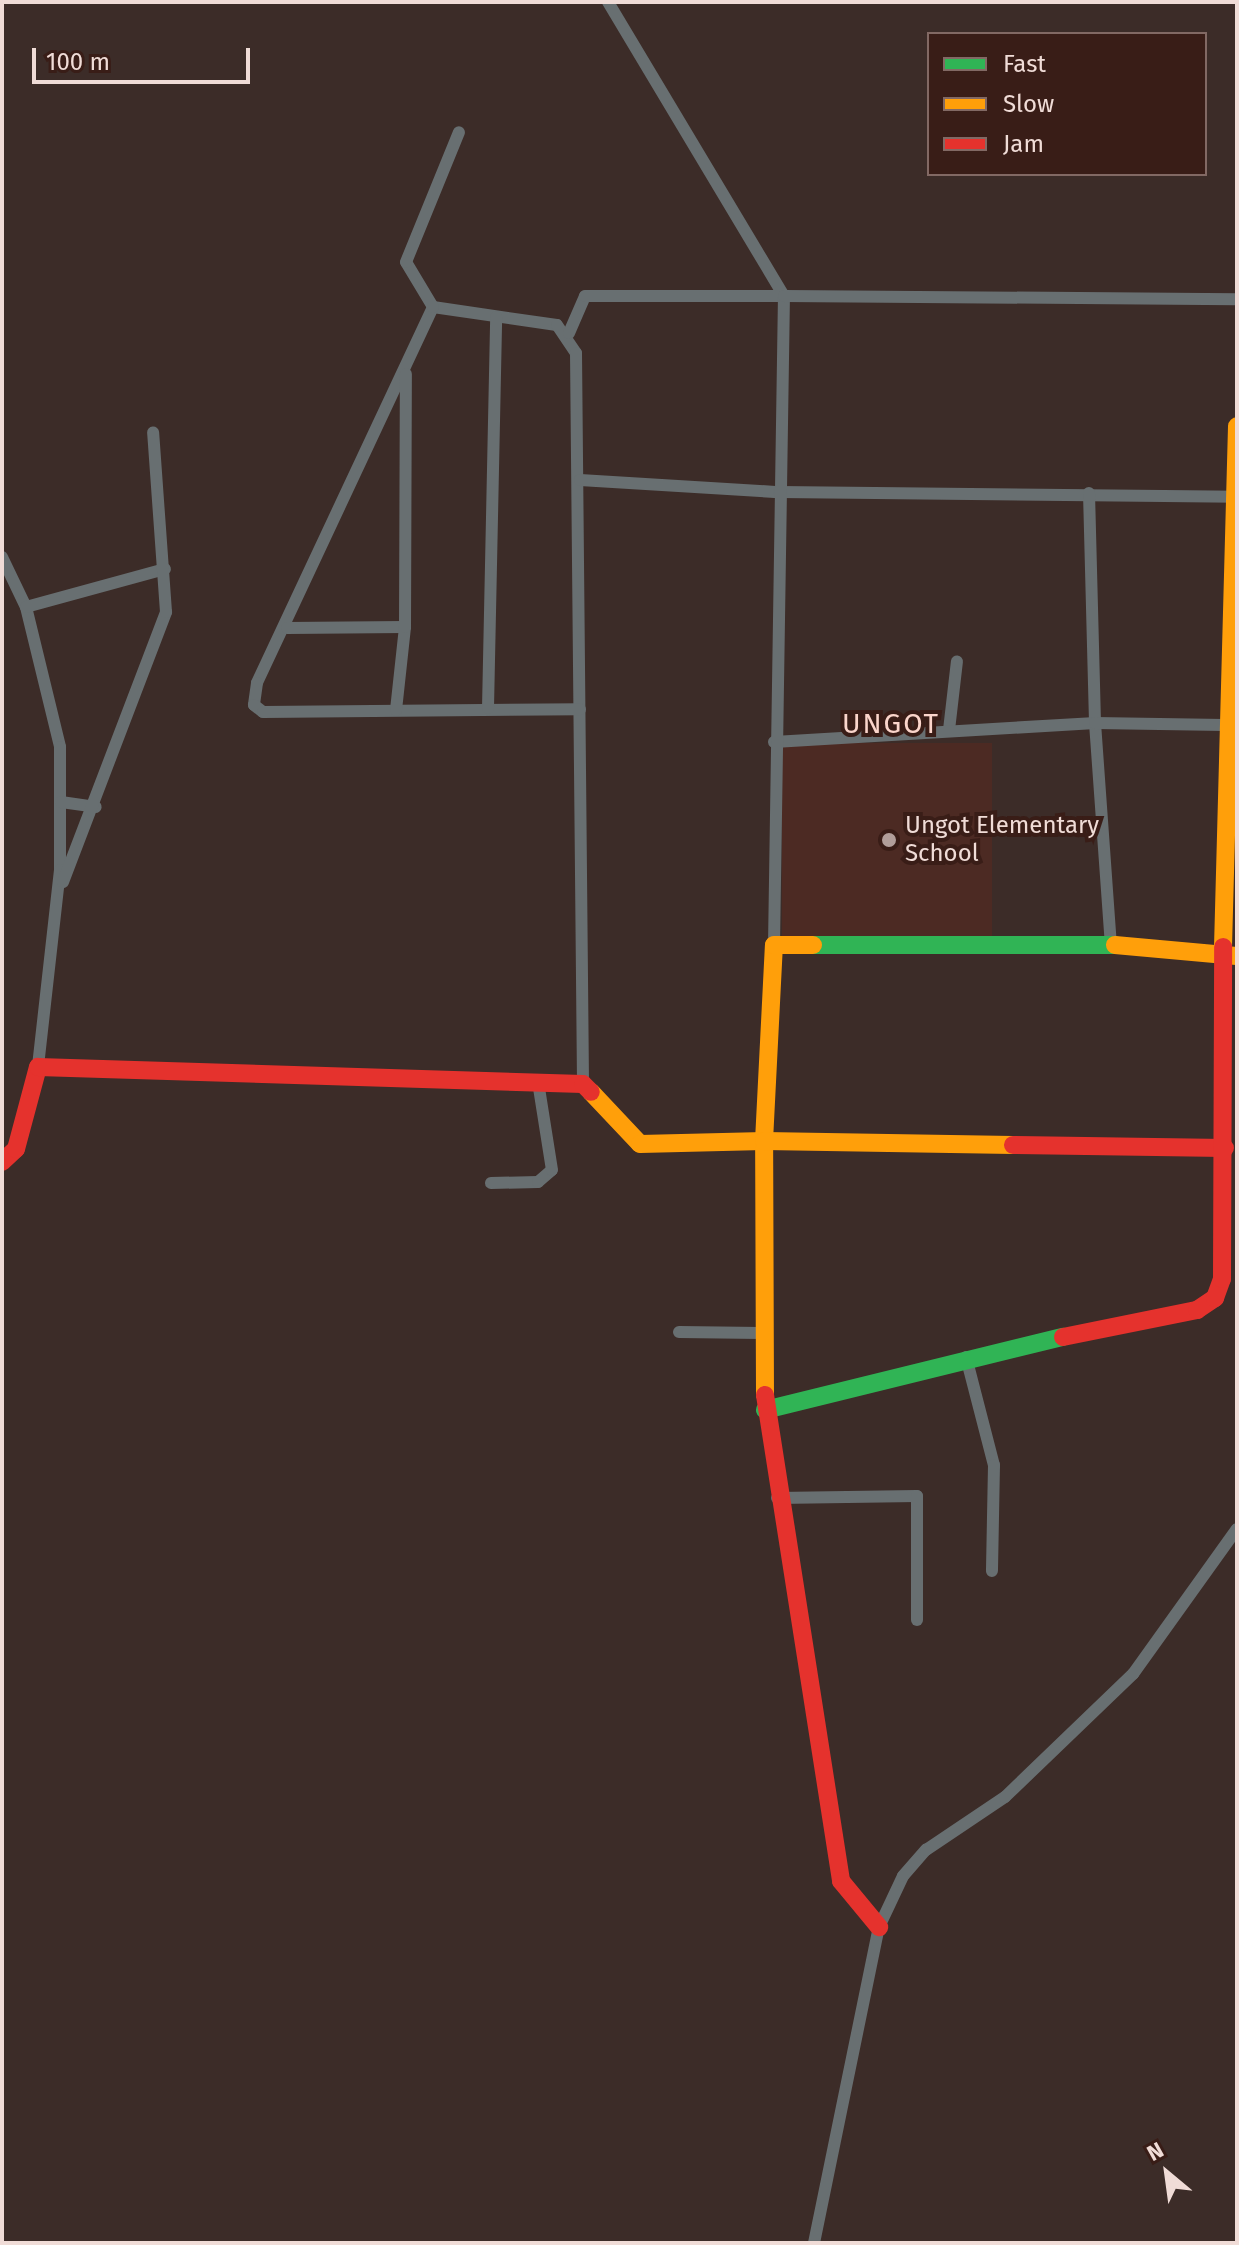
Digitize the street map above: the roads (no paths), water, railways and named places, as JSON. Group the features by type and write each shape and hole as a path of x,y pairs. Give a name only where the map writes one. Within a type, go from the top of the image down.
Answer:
{"street":[{"path":"608,2 784,296 774,742 774,945 764,1141 761,1333 765,1410 841,1881 879,1927"},
{"path":"433,307 406,262 459,132"},
{"path":"569,333 585,296 1237,299"},
{"path":"433,307 557,325 569,333 576,353 580,480 583,1084 640,1144 764,1141 1225,1148"},
{"path":"433,307 287,628 252,697 263,712 580,709"},
{"path":"488,708 496,317"},
{"path":"396,710 405,627 406,369"},
{"path":"765,1410 966,1357 1197,1310 1215,1298 1222,1279 1231,955 1224,725 1237,426"},
{"path":"57,896 96,807 166,612 153,432"},
{"path":"580,480 779,492 1236,497"},
{"path":"1089,493 1095,723 1111,945"},
{"path":"2,557 26,607 60,747 61,802 57,896 38,1067 16,1149 2,1162"},
{"path":"26,607 165,569"},
{"path":"287,628 405,627"},
{"path":"949,730 957,661"},
{"path":"774,742 1095,723 1224,725"},
{"path":"61,802 96,807"},
{"path":"774,945 1111,945 1231,955"},
{"path":"38,1067 583,1084"},
{"path":"491,1183 538,1182 552,1170 538,1082"},
{"path":"679,1332 761,1333"},
{"path":"966,1357 994,1465 992,1571"},
{"path":"777,1498 917,1496 917,1620"},
{"path":"814,2243 879,1927 918,1857 1005,1797 1133,1674 1237,1529"}],"place":[{"name":"Ungot Elementary School","path":"889,840"}],"district":[{"name":"UNGOT","path":"891,724"}]}
